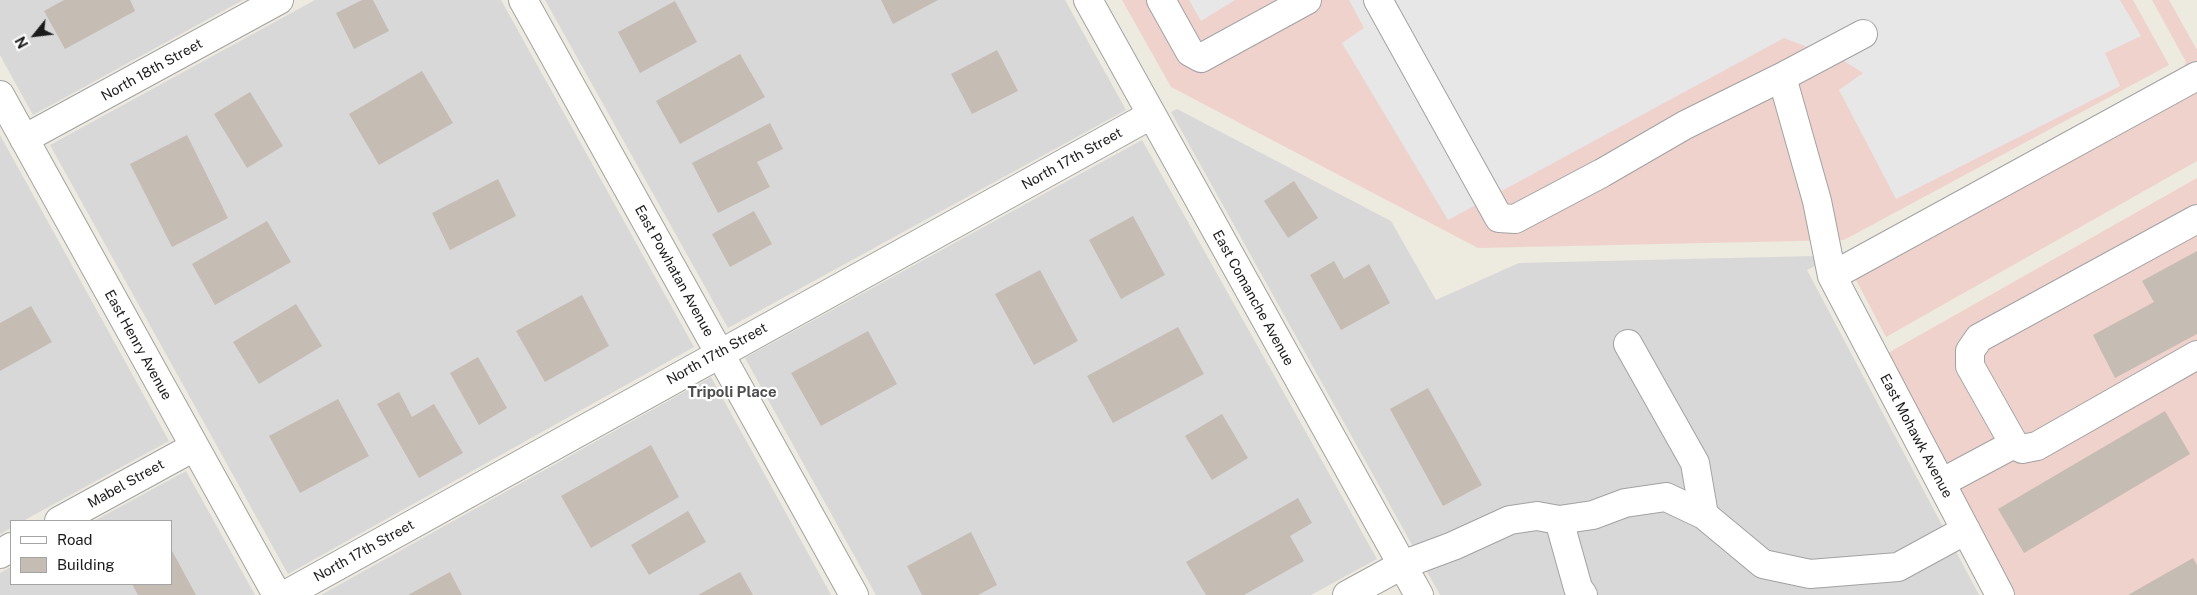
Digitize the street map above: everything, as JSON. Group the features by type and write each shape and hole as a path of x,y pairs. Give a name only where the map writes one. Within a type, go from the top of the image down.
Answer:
{"street":[{"name":"North 18th Street","path":"24,139 279,0"},
{"name":"East Powhatan Avenue","path":"523,0 854,595"},
{"name":"East Comanche Avenue","path":"1088,0 1419,595"},
{"path":"1161,0 1190,52 1201,58 1307,0"},
{"path":"1378,0 1500,218 1515,220 1685,125 1863,34"},
{"path":"1832,276 2197,76"},
{"name":"East Mohawk Avenue","path":"1782,77 1817,201 1832,276 2000,595"},
{"name":"East Henry Avenue","path":"2,102 277,595"},
{"name":"North 17th Street","path":"285,595 1151,115"},
{"path":"2197,219 1979,338 1970,351 1970,366 2014,444 2022,449 2037,446 2197,355"},
{"path":"1628,344 1695,463 1704,515"},
{"path":"1941,483 2014,444"},
{"name":"Mabel Street","path":"61,520 194,447"},
{"path":"1347,595 1402,565 1453,546 1510,520 1537,516 1559,520 1593,515 1625,503 1666,497 1704,515 1763,564 1810,574 1898,567 1966,530"},
{"path":"1559,520 1578,588 1583,595"}],"shaded area":[{"path":"0,0 243,0 33,115 0,55"},
{"path":"315,0 501,0 694,347 288,574 50,145"},
{"path":"545,0 1065,0 1126,110 728,328"},
{"path":"1122,0 2133,0 2169,65 1844,240 1478,248 1171,87"},
{"path":"1189,0 1235,0 1201,21"},
{"path":"1349,0 2120,0 2141,36 2105,53 2120,86 1896,199 1839,90 1863,73 1844,61 1784,38 1448,220 1342,43 1364,28"},
{"path":"2152,0 2169,0 2197,50 2197,161 1886,337 1843,255 2183,71 2186,62"},
{"path":"1177,109 1391,221 1436,300 1519,263 1815,256 1819,264 1807,270 1979,595 1440,595 1171,112"},
{"path":"0,135 169,441 25,520 10,520 10,529 0,534"},
{"path":"1142,140 1377,559 1311,595 876,595 745,358"},
{"path":"2197,178 2197,595 2015,595 1881,357"},
{"path":"711,377 831,595 321,595"},
{"path":"186,471 255,595 0,595 0,573 10,568 10,585 172,585 172,520 96,520"}],"building":[{"path":"64,0 130,0 135,11 65,49 44,11"},
{"path":"362,0 373,0 389,31 354,49 336,13"},
{"path":"881,0 938,0 893,24"},
{"path":"675,1 697,42 640,73 618,32"},
{"path":"997,50 1018,91 972,114 951,74"},
{"path":"740,54 765,97 680,144 656,101"},
{"path":"422,71 453,123 379,165 349,114"},
{"path":"250,92 283,146 247,168 214,114"},
{"path":"770,123 783,149 757,162 770,187 718,213 692,163"},
{"path":"187,135 228,218 172,247 130,164"},
{"path":"498,179 516,216 450,250 432,213"},
{"path":"1294,181 1318,218 1288,238 1264,201"},
{"path":"754,211 772,244 730,267 712,234"},
{"path":"1133,216 1165,275 1121,299 1089,240"},
{"path":"267,221 291,262 215,305 192,264"},
{"path":"2197,251 2197,334 2115,378 2093,335 2154,302 2142,281"},
{"path":"1334,261 1344,279 1369,264 1390,303 1341,330 1310,275"},
{"path":"1040,270 1078,341 1034,365 995,294"},
{"path":"582,295 609,346 545,382 516,331"},
{"path":"296,304 322,346 259,384 233,342"},
{"path":"31,306 52,342 0,371 0,323"},
{"path":"1178,327 1204,374 1113,423 1087,376"},
{"path":"868,331 897,384 821,426 791,373"},
{"path":"478,357 507,408 479,425 450,373"},
{"path":"1428,388 1482,485 1443,506 1390,409"},
{"path":"399,392 412,417 434,404 463,453 419,478 377,404"},
{"path":"338,399 369,456 300,493 269,436"},
{"path":"2165,411 2190,454 2024,553 1998,509"},
{"path":"1222,414 1248,458 1212,480 1185,436"},
{"path":"651,445 679,497 591,548 561,496"},
{"path":"1298,498 1312,523 1290,536 1304,561 1244,595 1206,595 1186,562"},
{"path":"688,511 706,542 649,575 631,545"},
{"path":"971,532 997,585 978,595 922,595 907,566"},
{"path":"172,551 196,595 138,595 133,585 172,585"},
{"path":"2193,558 2197,565 2197,595 2128,595"},
{"path":"450,572 462,595 408,595"},
{"path":"740,572 753,595 698,595"}],"district":[{"name":"Tripoli Place","path":"732,392"}]}
